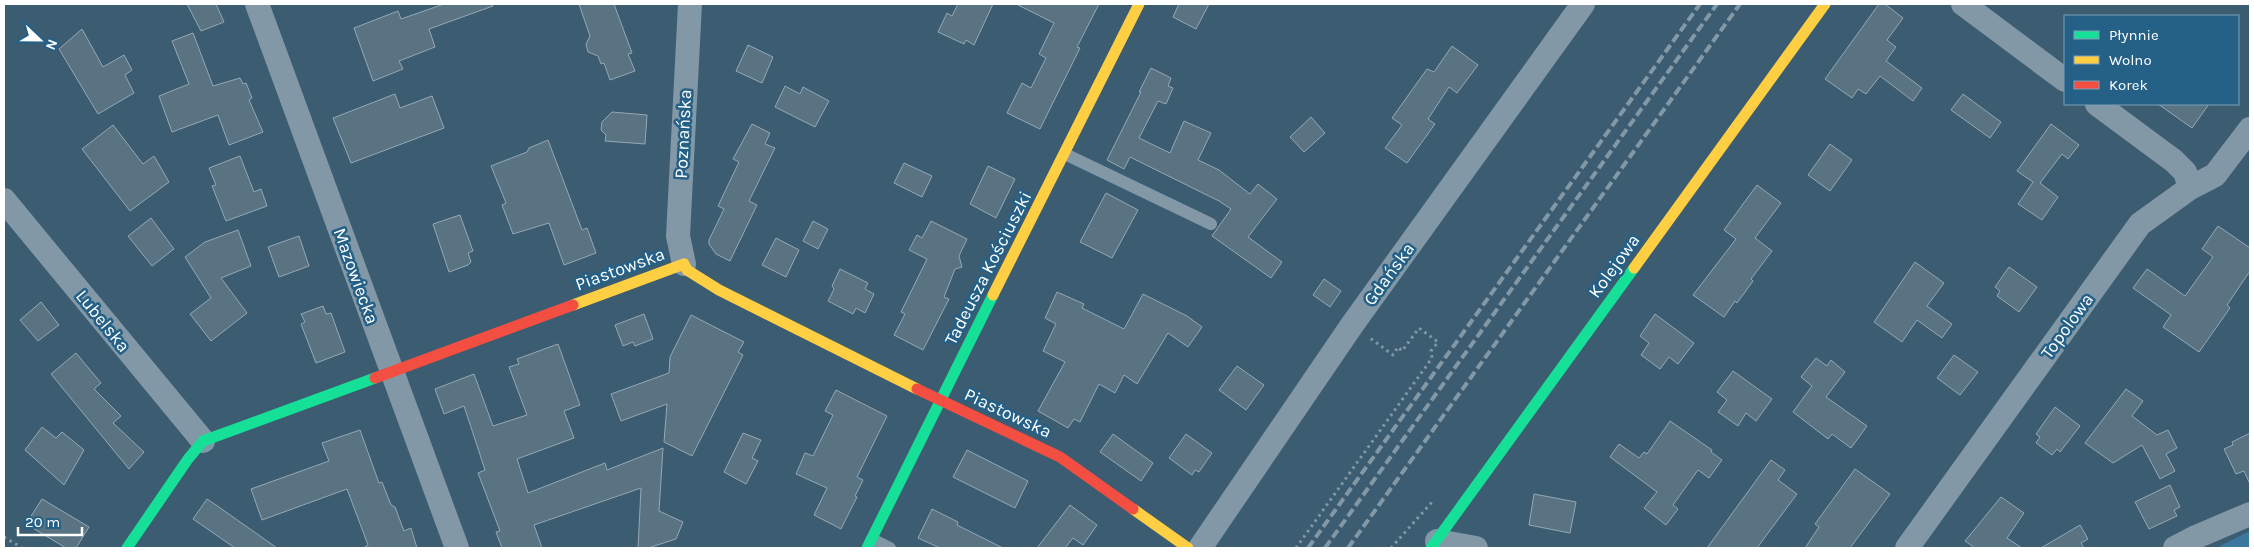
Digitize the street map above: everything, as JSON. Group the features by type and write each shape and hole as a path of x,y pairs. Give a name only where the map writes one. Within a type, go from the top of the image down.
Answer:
{"street":[{"name":"Mazowiecka","path":"256,4 457,548"},
{"name":"Poznańska","path":"684,264 678,236 690,4"},
{"name":"Tadeusza Kościuszki","path":"870,544 1140,4"},
{"name":"Gdańska","path":"1200,548 1352,325 1583,4"},
{"name":"Kolejowa","path":"1434,544 1825,4"},
{"path":"1963,4 2064,79"},
{"path":"2098,105 2174,161 2185,172 2190,188"},
{"name":"Topolowa","path":"1907,548 2140,224 2190,188 2215,175 2250,129"},
{"name":"Lubelska","path":"4,200 203,441"},
{"name":"Piastowska","path":"203,441 684,264 687,270 719,290 941,401 1060,457 1188,548"},
{"path":"127,548 188,459 203,441"},
{"path":"2175,548 2196,536 2250,514"},
{"path":"1434,544 1476,548"}],"lane":[{"path":"1065,154 1211,224"},
{"path":"870,544 890,548"}],"path":[{"path":"1296,548 1432,358 1431,351 1438,342 1419,328 1402,350 1398,347 1393,355 1352,325"},
{"path":"4,537 22,548"}],"shaded area":[{"path":"2250,531 2250,548 2216,548"}],"building":[{"path":"187,4 216,4 224,22 201,31"},
{"path":"444,4 492,4 493,6 429,29 435,47 399,61 403,69 373,81 354,28 398,11 401,19"},
{"path":"579,4 614,4 632,53 628,54 635,71 610,80 604,63 601,64 598,56 588,52 586,44 590,36"},
{"path":"958,4 993,4 974,45 966,40 964,44 938,32 947,13 952,16"},
{"path":"1016,4 1099,4 1077,47 1080,48 1040,129 1007,113 1022,83 1031,88 1046,58 1039,54 1054,23"},
{"path":"1179,4 1209,4 1196,29 1173,17"},
{"path":"1879,4 1885,4 1903,18 1887,40 1896,47 1886,61 1922,88 1913,101 1880,76 1866,94 1858,89 1852,98 1825,79"},
{"path":"82,29 103,67 124,55 132,70 125,75 134,93 98,114 59,49"},
{"path":"193,33 213,86 240,78 243,84 246,83 252,98 249,100 263,132 229,145 218,115 172,132 159,96 189,84 172,41"},
{"path":"748,45 773,57 762,83 736,71"},
{"path":"1452,46 1478,65 1457,93 1449,87 1428,119 1435,124 1407,163 1385,148 1402,125 1392,118 1427,69 1434,72"},
{"path":"1151,68 1171,78 1168,86 1173,88 1166,104 1158,101 1139,138 1170,153 1184,121 1211,133 1198,160 1219,170 1250,194 1258,184 1277,199 1248,237 1282,262 1271,278 1212,236 1231,209 1219,201 1130,157 1124,169 1107,160"},
{"path":"785,86 800,94 803,87 829,101 815,127 775,107"},
{"path":"395,94 400,108 432,96 444,128 351,163 333,118"},
{"path":"1963,94 2001,122 1990,138 1951,110"},
{"path":"2159,105 2208,105 2192,128"},
{"path":"612,112 647,115 645,144 605,141 606,135 601,130 602,122"},
{"path":"1311,117 1325,133 1304,152 1290,137"},
{"path":"752,124 770,133 765,144 775,148 749,201 757,205 730,261 716,254 709,244 709,240 724,209 718,206 739,162 733,159"},
{"path":"2051,124 2079,145 2068,159 2062,154 2040,183 2058,197 2042,220 2018,204 2033,182 2017,171"},
{"path":"113,125 143,164 154,156 169,182 130,211 82,149"},
{"path":"548,140 582,230 587,228 596,253 564,265 549,223 513,234 502,205 506,203 491,166 527,152 529,148"},
{"path":"1830,144 1852,160 1830,191 1808,175"},
{"path":"240,156 254,192 261,189 267,206 226,221 212,186 216,185 209,168"},
{"path":"904,163 932,176 922,197 894,183"},
{"path":"988,166 1015,179 996,218 970,204"},
{"path":"1757,185 1781,203 1755,238 1772,251 1751,279 1753,281 1737,303 1735,301 1724,317 1693,295 1736,239 1724,230"},
{"path":"1106,193 1138,210 1112,258 1080,242"},
{"path":"460,215 473,251 468,253 471,262 449,272 433,224"},
{"path":"151,218 174,249 152,266 128,236"},
{"path":"813,221 828,229 818,249 803,241"},
{"path":"931,221 967,239 959,256 962,267 955,269 944,297 949,299 923,350 894,335 905,314 901,312 927,259 909,250 917,235 922,238"},
{"path":"2218,226 2250,248 2250,271 2227,305 2230,308 2199,352 2163,327 2171,315 2133,288 2147,269 2185,296 2213,257 2202,249"},
{"path":"238,230 251,266 221,278 247,313 211,341 190,314 211,298 185,257 205,242"},
{"path":"299,236 309,266 279,277 268,247"},
{"path":"776,238 799,250 786,277 762,265"},
{"path":"1915,262 1944,283 1927,306 1952,324 1942,338 1917,320 1902,342 1874,322"},
{"path":"2009,267 2037,287 2019,312 1997,296 2000,291 1995,287"},
{"path":"840,269 868,283 865,289 874,294 865,313 856,308 853,314 828,301 834,289 832,286"},
{"path":"1324,279 1341,291 1330,307 1313,295"},
{"path":"1057,292 1084,304 1082,308 1124,329 1143,294 1187,316 1202,327 1188,347 1168,333 1137,384 1124,375 1115,393 1099,384 1080,422 1074,419 1068,428 1038,411 1065,362 1043,351 1056,324 1045,318"},
{"path":"41,302 59,325 38,341 20,320"},
{"path":"323,306 326,314 331,313 345,352 316,363 301,324 305,322 301,314"},
{"path":"644,314 653,339 635,346 633,342 623,346 615,325"},
{"path":"1655,314 1694,343 1678,364 1669,357 1660,369 1641,355 1649,343 1640,336"},
{"path":"691,315 744,342 738,352 743,355 692,456 664,442 667,404 621,421 611,394 669,373 670,357"},
{"path":"558,344 580,405 564,411 574,438 517,459 528,493 605,463 607,470 663,448 659,511 683,522 676,539 648,548 638,548 641,488 534,525 542,548 502,548 496,532 500,531 478,473 485,470 464,406 444,414 435,389 474,374 493,426 527,415 509,367 519,364 517,359"},
{"path":"76,353 101,383 94,389 121,416 113,423 144,452 129,469 51,374"},
{"path":"1954,355 1978,372 1960,395 1937,378"},
{"path":"1816,358 1827,366 1831,360 1845,372 1826,397 1867,426 1851,448 1832,434 1828,439 1793,412 1812,386 1801,377"},
{"path":"1237,366 1264,385 1246,410 1219,390"},
{"path":"1733,371 1772,399 1756,421 1746,413 1738,426 1718,412 1727,400 1717,392"},
{"path":"2126,389 2143,401 2132,416 2157,435 2168,430 2177,448 2166,454 2175,471 2160,479 2142,445 2113,463 2085,443"},
{"path":"836,390 887,416 857,477 863,480 841,529 814,515 827,488 796,474 805,453 813,456 833,415 825,411"},
{"path":"2055,407 2080,426 2060,452 2057,449 2052,455 2036,443 2040,437 2036,434"},
{"path":"1670,421 1712,450 1711,452 1722,460 1709,478 1698,470 1673,505 1678,509 1666,525 1644,508 1657,492 1610,457 1619,444 1639,458 1644,452 1647,454"},
{"path":"42,427 56,438 62,432 84,450 64,485 25,450"},
{"path":"360,430 379,483 382,482 391,505 395,507 404,531 411,528 417,548 363,548 368,545 347,489 262,520 251,489 329,461 322,443"},
{"path":"743,433 761,440 752,458 758,461 746,484 724,472"},
{"path":"2250,433 2250,484 2244,471 2236,474 2224,449 2233,445 2232,442"},
{"path":"1113,434 1153,463 1141,481 1100,452"},
{"path":"1186,434 1212,453 1199,472 1195,470 1192,475 1169,458"},
{"path":"967,450 1028,481 1015,508 953,477"},
{"path":"1771,460 1785,470 1778,480 1797,494 1757,548 1707,548"},
{"path":"1855,469 1890,494 1850,548 1805,548 1819,527 1815,524"},
{"path":"2170,485 2180,507 2174,510 2177,516 2149,529 2135,502"},
{"path":"1534,494 1576,502 1570,533 1529,525"},
{"path":"2001,497 2024,513 2007,538 2022,548 1975,548 1965,541"},
{"path":"42,499 89,527 76,548 66,548 26,524"},
{"path":"207,499 277,548 235,548 193,519"},
{"path":"1070,505 1097,525 1083,545 1073,538 1065,548 1037,548"},
{"path":"932,509 958,522 957,525 1003,548 940,548 918,538"},
{"path":"2080,525 2088,539 2081,543 2084,548 2041,548"}],"railway":[{"path":"1308,548 1700,4"},
{"path":"1325,548 1717,4"},
{"path":"1348,548 1740,4"}],"traffic: fast":[{"path":"1431,548 1634,268"},
{"path":"867,548 993,295"},
{"path":"127,548 188,459 203,441 375,378"}],"traffic: slow":[{"path":"993,295 1139,4"},
{"path":"1634,268 1825,4"},
{"path":"573,305 684,264 687,270 719,290 917,389"},
{"path":"1133,509 1188,548"}],"traffic: jam":[{"path":"375,378 573,305"},
{"path":"917,389 1060,457 1133,509"}]}
